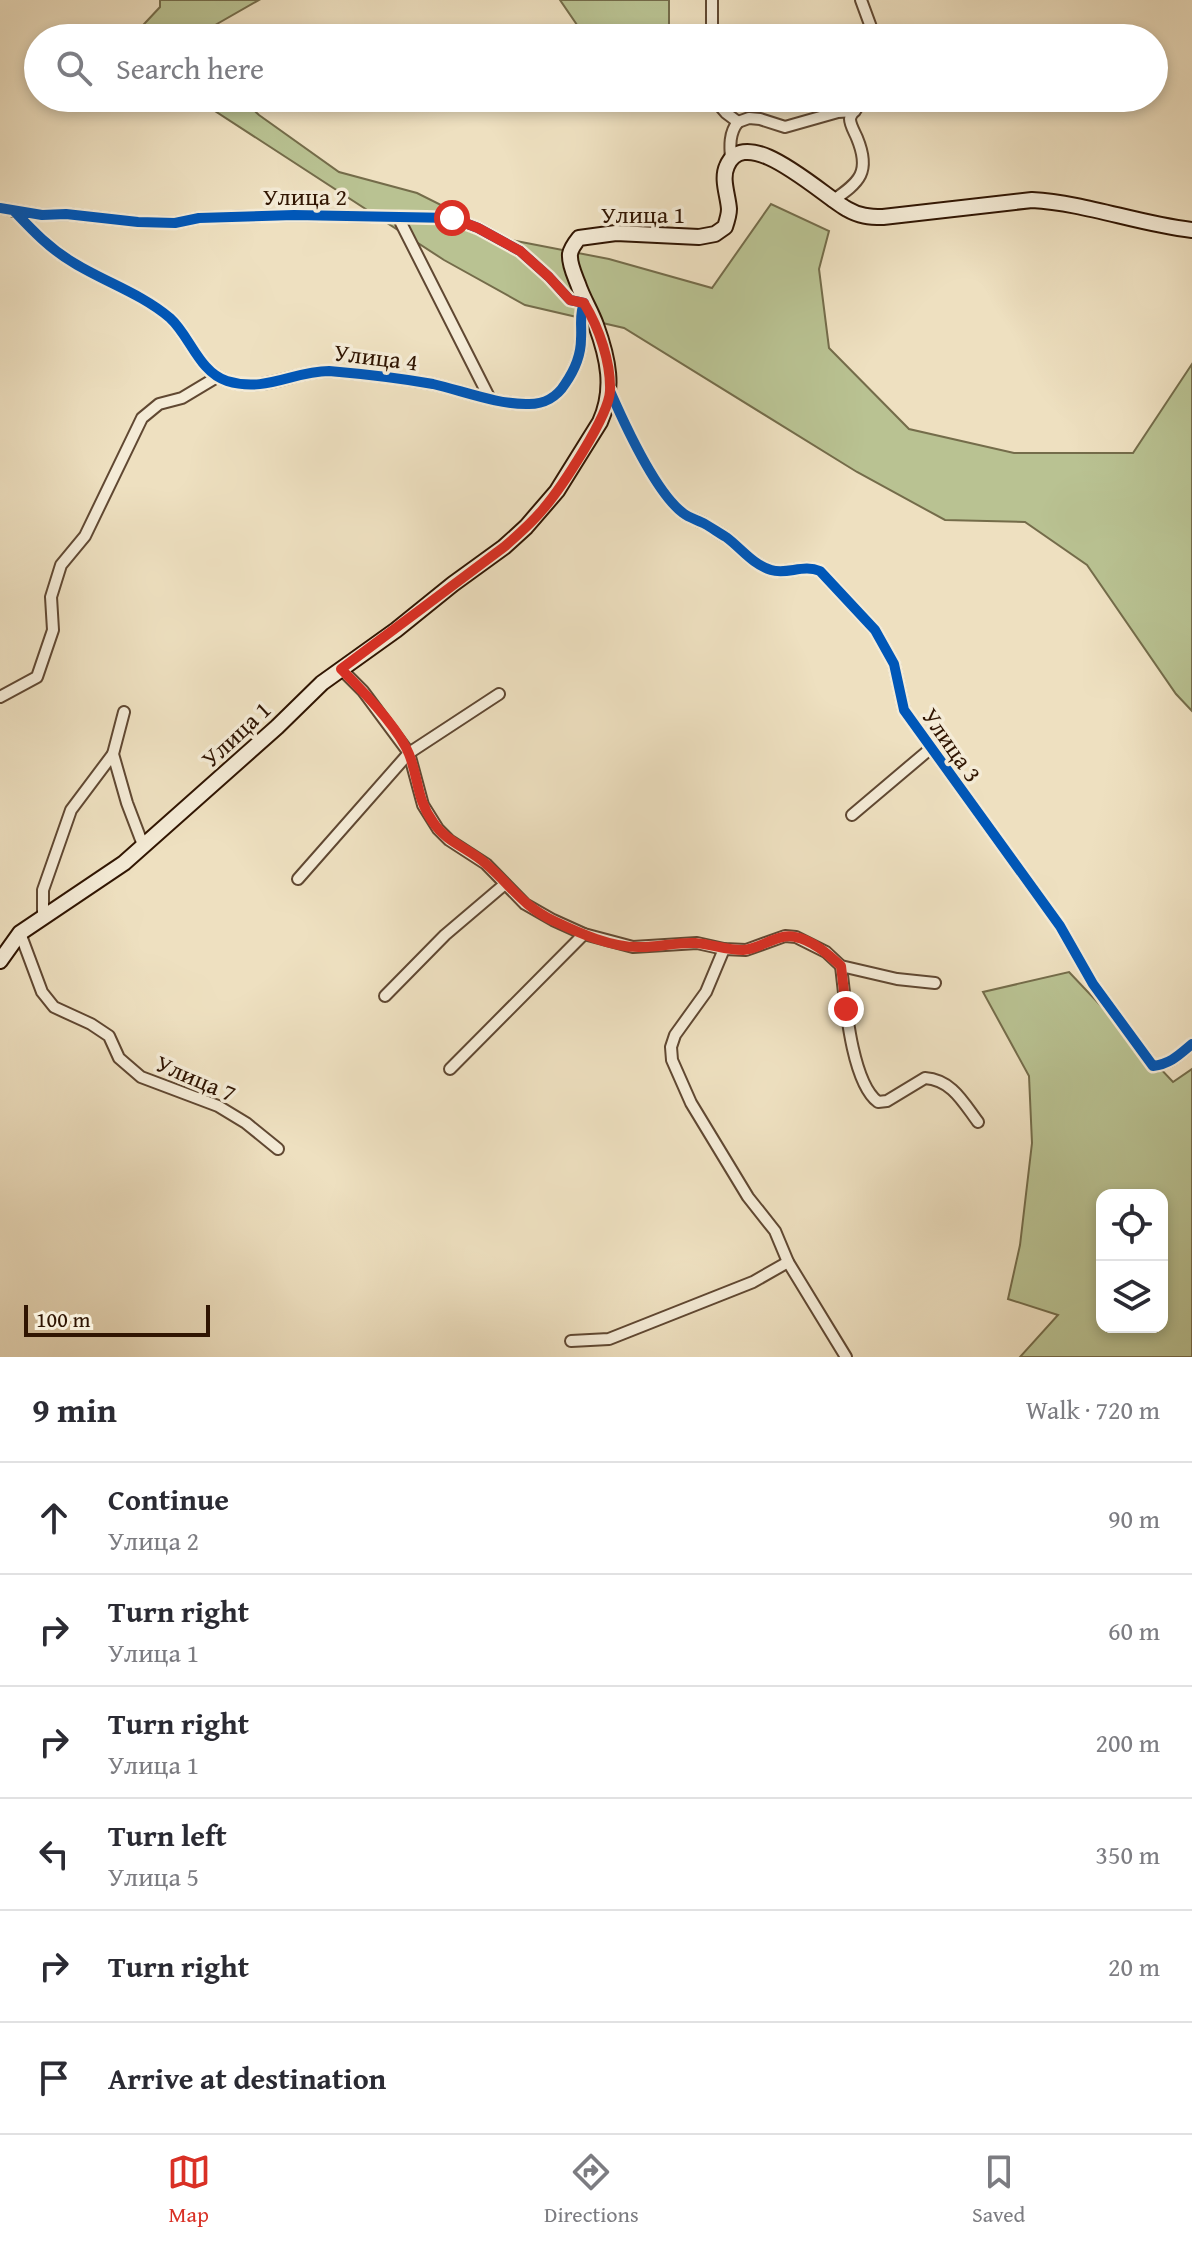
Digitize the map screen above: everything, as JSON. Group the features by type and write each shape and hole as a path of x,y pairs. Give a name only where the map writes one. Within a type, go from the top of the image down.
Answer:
{"main road":[{"path":"731,159 746,151 758,153 793,171 832,201 864,216 1032,200 1055,201 1131,220 1192,230"},
{"name":"Улица 1","path":"0,961 20,933 104,878 222,778 322,683 504,547 526,527 557,491 600,422 610,391 601,340 595,321 584,303 570,256 573,245 579,238 616,233 699,237 715,234 725,227 729,212 724,176 731,159"}],"street":[{"path":"712,0 712,24"},
{"path":"861,0 870,24"},
{"path":"725,112 738,122"},
{"path":"731,159 732,134 738,122 749,118 760,119 785,127 838,112"},
{"path":"832,201 854,186 862,173 861,148 850,122 854,112"},
{"name":"Улица 2","path":"0,208 42,215 66,214 175,223 199,218 294,215 452,218 520,251 570,300 584,303"},
{"path":"0,697 37,677 53,630 51,597 61,565 85,536 142,418 159,404 182,398 217,377 166,315 58,253 14,211"},
{"path":"401,223 489,397"},
{"name":"Улица 4","path":"217,377 251,385 318,371 340,372 404,379 518,404 532,404 557,395 566,384 578,358 580,313 584,303"},
{"name":"Улица 3","path":"610,391 625,426 664,493 683,513 707,525 730,540 748,558 772,571 812,568 820,571 875,630 894,664 904,710 1060,926 1093,984 1153,1066 1165,1065 1192,1044"},
{"path":"341,669 363,691 409,753 423,805 438,829 449,840 486,864 525,904 553,920 623,946 697,943 746,950 785,936 796,937 826,952 841,966 897,979 935,983"},
{"path":"298,879 409,753 499,694"},
{"path":"43,918 43,890 71,810 113,754 124,712"},
{"path":"852,815 930,749"},
{"path":"113,754 143,845"},
{"path":"385,996 445,935 505,884"},
{"name":"Улица 7","path":"20,933 42,992 54,1007 109,1036 119,1058 141,1077 218,1106 246,1123 278,1149"},
{"path":"450,1069 584,934"},
{"path":"724,949 706,992 675,1035 671,1047 672,1060 691,1103 748,1197 775,1231 788,1262 846,1357"},
{"path":"841,966 852,1045 867,1090 873,1098 878,1102 887,1101 925,1078 932,1079 950,1086 978,1122"},
{"path":"571,1341 609,1339 753,1282 788,1262"}],"green space":[{"path":"160,0 259,0 217,24 144,24 160,7"},
{"path":"560,0 669,0 669,24 576,24"},
{"path":"217,112 256,112 339,172 417,193 511,240 609,259 712,288 771,204 829,231 819,269 829,348 909,429 1014,453 1133,453 1192,364 1192,711 1176,694 1087,565 1025,522 945,520 857,472 624,328 525,305 444,260"},
{"path":"1069,972 1173,1082 1192,1069 1192,1357 1020,1357 1058,1315 1008,1299 1020,1245 1032,1143 1029,1076 983,992"}],"cycle path":[{"path":"0,208 42,215 66,214 175,223 199,218 294,215 452,218 520,251 570,300 584,303 581,345 571,374 558,393 535,404 493,400 433,384 329,371 267,383 227,381 209,370 170,318 148,302 65,258 14,211"},
{"path":"610,391 651,474 683,513 726,537 752,560 771,570 820,571 875,630 894,664 904,710 1060,926 1093,984 1153,1066 1169,1061 1192,1044"}],"route":[{"path":"452,218 520,251 570,300 584,303 595,321 607,366 610,391 606,408 557,491 526,527 396,630 341,669 363,691 409,753 423,805 438,829 449,840 486,864 525,904 584,934 623,946 697,943 746,950 785,936 796,937 826,952 841,966 846,1009"}]}
